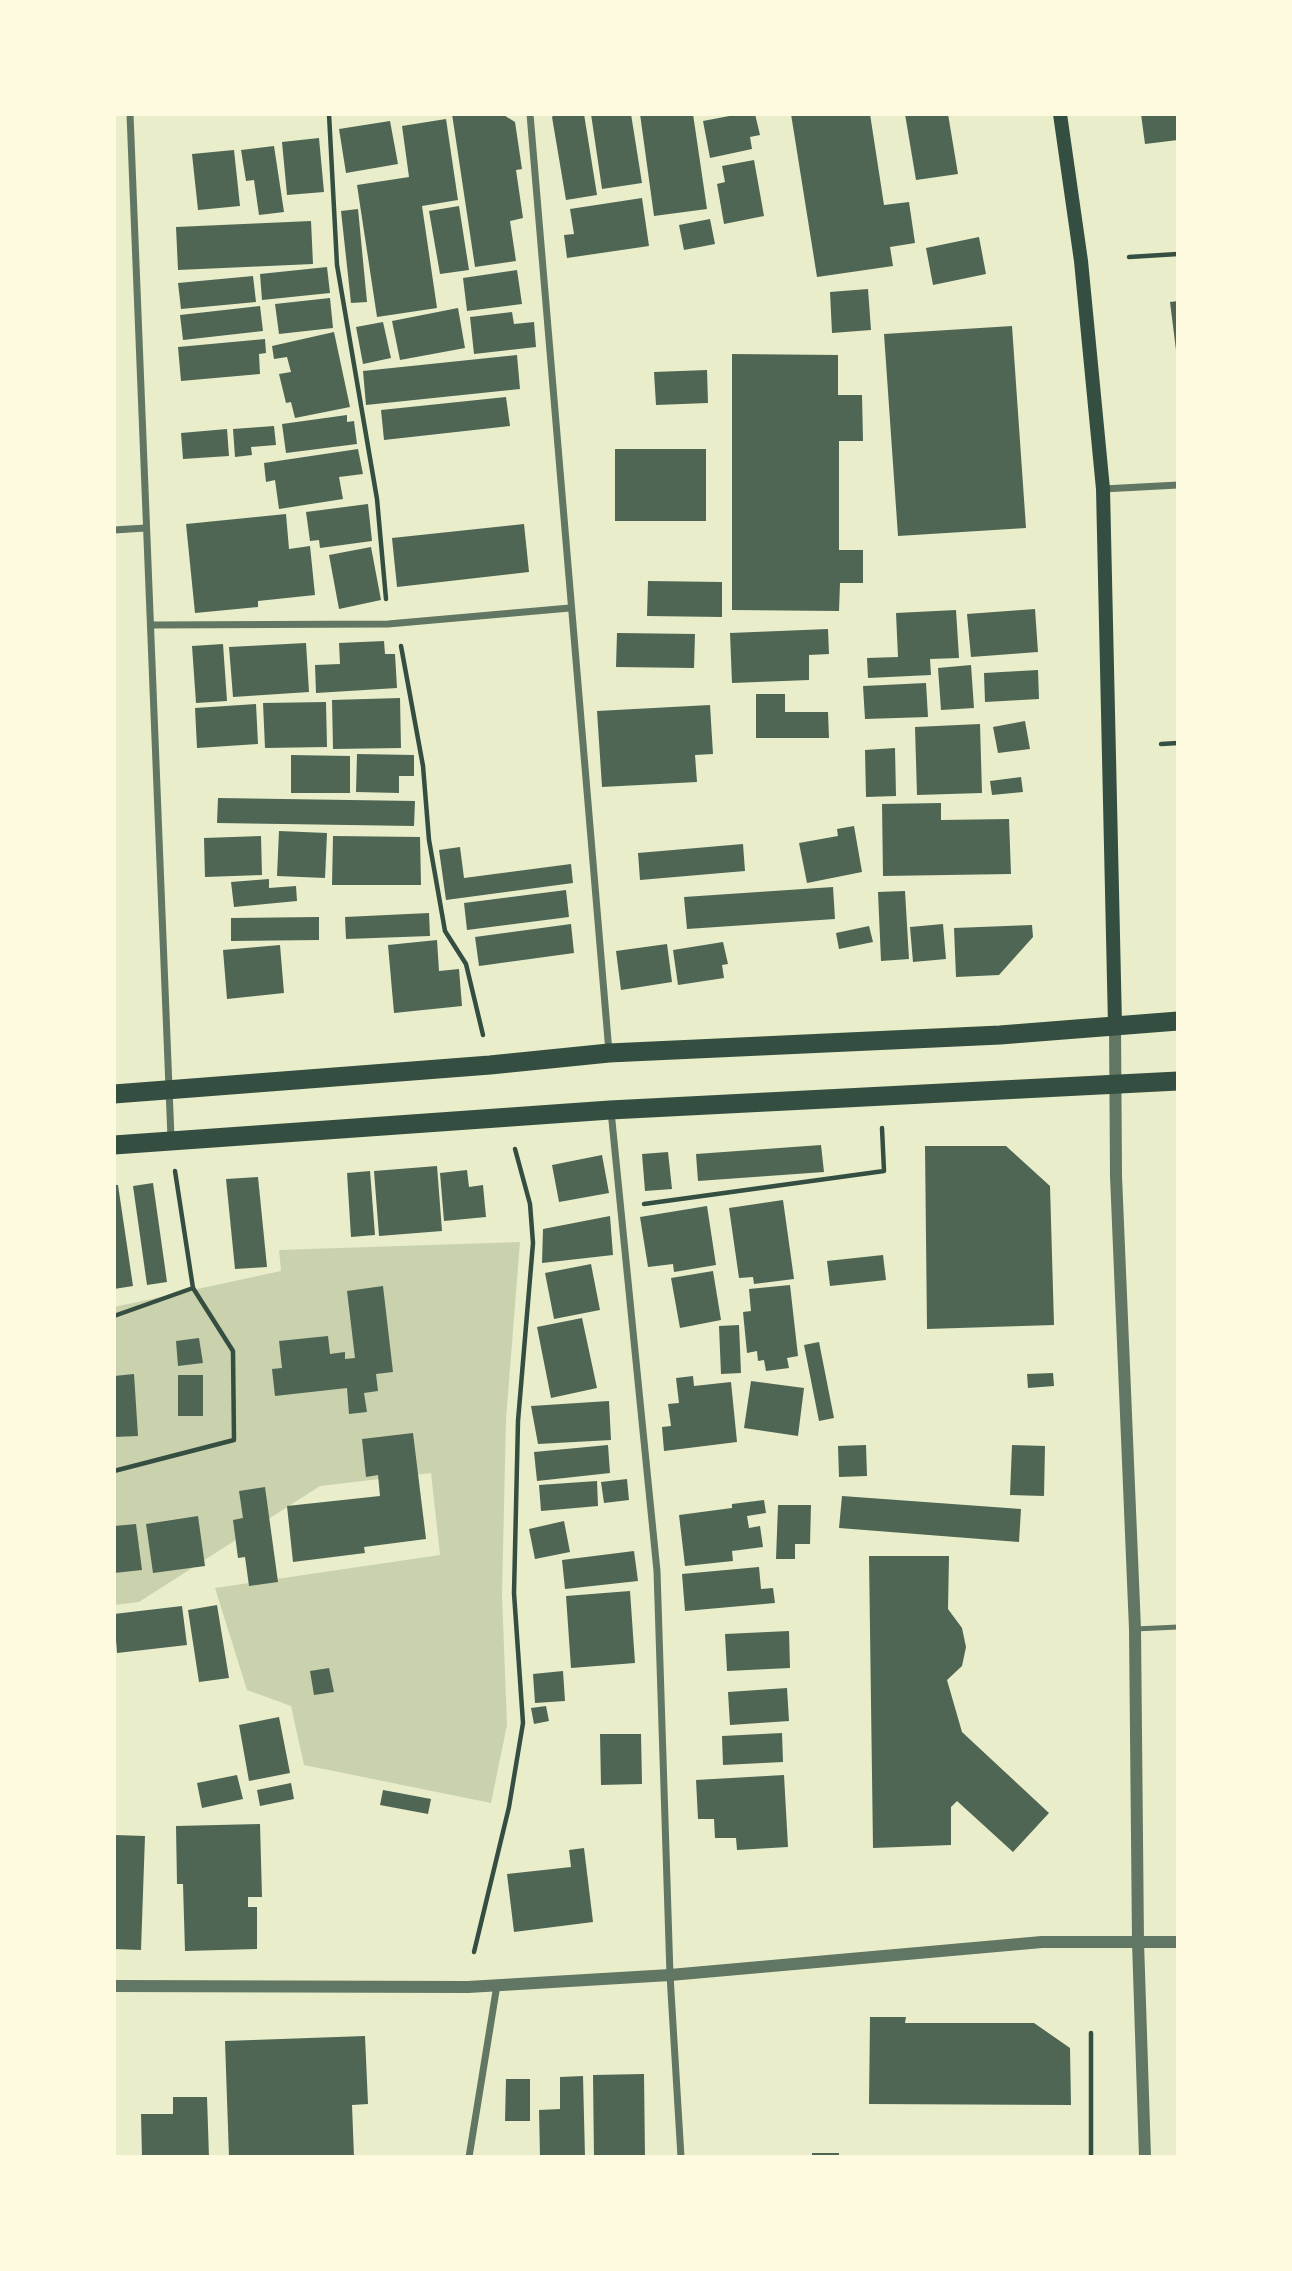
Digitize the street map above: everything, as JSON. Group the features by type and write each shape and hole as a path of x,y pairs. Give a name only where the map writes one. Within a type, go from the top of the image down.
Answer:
{"highway":[{"path":"114,1094 490,1065 608,1053 1000,1035 1178,1021"},
{"path":"114,1145 610,1110 1178,1081"}],"main road":[{"path":"1060,114 1081,261 1103,489 1115,1025"}],"street":[{"path":"130,114 172,1141"},
{"path":"530,114 608,1053"},
{"path":"1103,489 1178,485"},
{"path":"114,530 146,528"},
{"path":"152,625 388,624 570,608"},
{"path":"1115,1025 1114,1083 1135,1629 1138,1942 1145,2157"},
{"path":"610,1110 657,1571 670,1975 681,2157"},
{"path":"114,1986 468,1987 670,1975 1042,1942 1178,1942"},
{"path":"469,2157 497,1985"}],"lane":[{"path":"1135,1629 1178,1627"}],"path":[{"path":"329,114 337,265 377,499 388,624 403,650 424,766 429,840 445,931 466,964 490,1065"},
{"path":"1129,257 1178,254"},
{"path":"1161,744 1178,743"},
{"path":"474,1952 509,1807 523,1723 514,1593 518,1420 533,1243 530,1204 506,1117"},
{"path":"620,1208 884,1171 882,1127"},
{"path":"114,1471 234,1440 233,1351 193,1288 172,1141"},
{"path":"114,1316 193,1288"},
{"path":"1091,2033 1091,2157"}],"green space":[{"path":"520,1242 506,1419 502,1595 507,1725 491,1803 304,1765 291,1706 247,1690 215,1588 440,1555 431,1473 320,1486 139,1602 114,1605 114,1307 281,1271 279,1250"}],"building":[{"path":"452,114 502,114 515,122 522,169 516,170 523,218 510,221 516,261 475,267"},
{"path":"555,114 584,114 597,195 566,200 552,117"},
{"path":"591,114 631,114 642,183 602,189"},
{"path":"640,114 693,114 707,209 654,216"},
{"path":"755,114 760,135 750,137 752,149 710,158 703,121"},
{"path":"791,114 870,114 884,205 909,202 915,243 890,247 893,266 817,277"},
{"path":"905,114 948,114 958,174 916,180"},
{"path":"1141,114 1178,114 1178,140 1145,144"},
{"path":"446,119 458,200 422,206 437,308 377,317 357,185 409,177 402,126"},
{"path":"390,121 398,164 346,173 339,129"},
{"path":"319,138 324,192 287,195 282,142"},
{"path":"274,146 284,212 259,215 254,180 246,181 241,150"},
{"path":"234,150 240,206 198,210 192,154"},
{"path":"754,160 764,216 724,224 717,184 725,182 722,166"},
{"path":"642,198 649,246 567,258 564,235 574,234 570,209"},
{"path":"459,206 469,270 440,274 429,211"},
{"path":"358,209 367,302 351,303 341,211"},
{"path":"710,219 715,244 684,250 679,225"},
{"path":"311,221 313,264 178,270 176,227"},
{"path":"979,237 986,274 933,285 926,248"},
{"path":"327,267 330,293 262,300 260,274"},
{"path":"517,270 522,304 467,311 463,278"},
{"path":"253,276 256,302 181,309 178,283"},
{"path":"868,289 871,330 832,333 830,292"},
{"path":"330,298 333,328 279,334 275,304"},
{"path":"1178,301 1178,358 1177,358 1170,302"},
{"path":"260,306 263,331 183,340 180,315"},
{"path":"458,308 465,348 400,360 392,321"},
{"path":"512,312 514,324 534,322 536,347 474,354 470,317"},
{"path":"383,322 391,358 363,364 356,327"},
{"path":"1012,326 1026,528 898,536 884,334"},
{"path":"334,332 350,407 295,418 291,402 286,403 279,374 291,372 287,357 274,359 272,346"},
{"path":"265,339 266,353 259,354 260,374 181,381 178,347"},
{"path":"732,354 838,355 838,395 862,395 863,441 839,441 839,550 863,550 863,583 840,583 839,611 732,610"},
{"path":"517,355 520,389 366,405 363,371"},
{"path":"707,370 708,403 656,405 654,372"},
{"path":"506,397 510,426 384,440 381,410"},
{"path":"347,415 347,422 354,421 357,444 286,453 282,424"},
{"path":"274,426 276,445 251,447 252,455 235,457 233,429"},
{"path":"227,429 229,456 183,459 181,433"},
{"path":"358,449 363,474 339,477 343,499 279,509 275,480 266,482 264,463"},
{"path":"615,449 706,449 706,521 615,521"},
{"path":"368,504 372,541 320,548 319,540 310,541 306,512"},
{"path":"286,514 289,549 310,546 315,595 258,601 258,607 195,613 186,524"},
{"path":"524,524 529,572 397,587 392,538"},
{"path":"371,547 381,600 339,609 329,555"},
{"path":"648,581 722,582 722,617 647,616"},
{"path":"1035,609 1038,652 971,657 967,614"},
{"path":"956,610 959,658 930,659 931,675 868,678 867,658 898,657 896,613"},
{"path":"828,629 829,654 809,655 809,680 732,683 730,633"},
{"path":"617,633 695,634 694,668 616,667"},
{"path":"384,641 385,654 395,654 397,688 316,693 315,665 340,664 339,643"},
{"path":"306,643 309,692 233,697 229,647"},
{"path":"223,644 227,701 196,703 192,646"},
{"path":"971,665 974,708 941,710 938,668"},
{"path":"1038,670 1039,699 985,702 984,673"},
{"path":"926,683 928,717 865,719 863,686"},
{"path":"756,694 785,694 785,712 828,712 829,738 756,738"},
{"path":"400,698 401,748 333,749 332,700"},
{"path":"326,702 327,747 265,748 263,703"},
{"path":"256,704 258,744 197,748 195,708"},
{"path":"710,705 713,754 695,755 697,782 602,787 597,711"},
{"path":"1025,721 1030,749 998,753 993,727"},
{"path":"980,724 982,793 917,795 915,727"},
{"path":"895,748 896,796 866,797 865,750"},
{"path":"357,754 414,755 414,776 399,776 399,793 356,792"},
{"path":"291,755 350,756 350,793 291,793"},
{"path":"1021,777 1023,792 992,795 990,781"},
{"path":"218,798 415,801 414,826 217,823"},
{"path":"941,803 941,820 1009,819 1011,874 883,876 882,804"},
{"path":"854,826 862,872 807,883 799,843 838,836 837,829"},
{"path":"279,831 327,833 325,878 277,876"},
{"path":"261,836 262,875 205,877 204,838"},
{"path":"333,836 420,837 421,885 332,885"},
{"path":"743,844 745,871 640,880 638,853"},
{"path":"460,847 464,878 571,864 573,883 446,900 439,850"},
{"path":"269,879 269,888 296,886 297,901 234,907 231,882"},
{"path":"833,887 835,919 687,929 684,897"},
{"path":"566,890 569,917 467,930 464,903"},
{"path":"905,891 909,959 881,961 878,892"},
{"path":"429,913 430,936 346,939 345,917"},
{"path":"319,917 319,940 231,941 231,918"},
{"path":"571,924 574,953 479,966 475,937"},
{"path":"943,924 946,959 913,962 910,927"},
{"path":"1032,925 1033,937 999,975 956,977 954,928"},
{"path":"869,926 873,942 839,949 836,933"},
{"path":"437,940 439,971 459,969 462,1006 394,1013 388,945"},
{"path":"723,942 728,964 722,965 724,978 678,985 673,950"},
{"path":"667,944 672,982 621,990 616,951"},
{"path":"280,945 284,993 227,999 223,950"},
{"path":"821,1145 824,1172 698,1181 696,1154"},
{"path":"925,1146 1006,1146 1050,1186 1054,1325 927,1329"},
{"path":"668,1152 672,1189 645,1191 642,1154"},
{"path":"602,1155 609,1193 559,1202 552,1165"},
{"path":"437,1166 442,1231 379,1236 374,1171"},
{"path":"467,1170 469,1187 483,1185 486,1217 444,1221 440,1173"},
{"path":"370,1171 375,1235 351,1237 347,1173"},
{"path":"258,1177 267,1267 235,1269 226,1179"},
{"path":"153,1183 167,1282 147,1285 133,1186"},
{"path":"114,1185 118,1185 133,1286 114,1289"},
{"path":"783,1200 794,1279 754,1284 753,1277 739,1278 729,1208"},
{"path":"707,1206 716,1265 674,1272 673,1264 648,1267 640,1217"},
{"path":"610,1216 613,1255 542,1263 543,1229"},
{"path":"883,1255 886,1280 830,1286 827,1261"},
{"path":"591,1264 600,1310 554,1319 545,1273"},
{"path":"713,1271 721,1320 680,1328 671,1278"},
{"path":"790,1285 798,1356 787,1358 789,1368 766,1371 764,1360 758,1361 757,1351 747,1353 743,1312 751,1311 749,1289"},
{"path":"383,1286 393,1372 376,1374 378,1391 364,1393 367,1412 349,1414 347,1388 275,1396 272,1369 282,1368 279,1341 328,1336 330,1354 345,1352 345,1359 355,1358 347,1291"},
{"path":"582,1318 597,1388 551,1398 537,1327"},
{"path":"739,1325 741,1373 721,1374 719,1326"},
{"path":"199,1338 203,1363 178,1366 176,1341"},
{"path":"819,1342 834,1418 819,1421 804,1345"},
{"path":"1053,1373 1054,1386 1028,1388 1027,1374"},
{"path":"134,1374 138,1436 114,1437 114,1376"},
{"path":"178,1375 203,1375 203,1416 178,1416"},
{"path":"693,1376 694,1386 731,1382 737,1442 664,1451 662,1427 671,1426 668,1404 679,1403 676,1378"},
{"path":"751,1381 804,1388 798,1436 744,1428"},
{"path":"609,1401 611,1440 538,1444 531,1406"},
{"path":"413,1433 426,1539 364,1547 365,1553 293,1562 287,1506 380,1496 378,1475 366,1477 362,1439"},
{"path":"608,1445 610,1473 537,1481 534,1452"},
{"path":"866,1445 867,1476 839,1477 838,1446"},
{"path":"1012,1445 1045,1446 1044,1496 1010,1495"},
{"path":"627,1479 629,1500 604,1503 601,1482"},
{"path":"597,1481 598,1506 541,1511 539,1485"},
{"path":"265,1487 278,1582 249,1586 245,1557 238,1558 233,1520 243,1518 239,1491"},
{"path":"842,1496 1021,1509 1019,1542 839,1528"},
{"path":"764,1500 766,1513 747,1516 749,1528 760,1526 763,1547 732,1551 733,1561 685,1566 679,1515 732,1508 732,1504"},
{"path":"778,1505 811,1505 810,1544 795,1544 795,1559 776,1559"},
{"path":"198,1516 205,1566 153,1573 146,1524"},
{"path":"564,1521 570,1552 535,1559 529,1529"},
{"path":"136,1524 142,1570 114,1573 114,1526"},
{"path":"634,1551 638,1581 565,1589 562,1560"},
{"path":"869,1556 949,1556 948,1609 962,1628 966,1647 962,1666 947,1680 962,1732 1049,1813 1013,1852 957,1801 951,1807 951,1845 873,1848"},
{"path":"759,1567 761,1589 773,1588 775,1603 685,1611 682,1574"},
{"path":"630,1591 635,1663 571,1668 566,1596"},
{"path":"217,1605 229,1678 199,1682 188,1610"},
{"path":"182,1606 187,1645 117,1653 114,1614"},
{"path":"789,1631 790,1668 727,1671 725,1634"},
{"path":"329,1668 334,1692 314,1695 310,1671"},
{"path":"563,1671 565,1701 535,1703 533,1674"},
{"path":"787,1688 789,1721 730,1725 728,1692"},
{"path":"546,1706 549,1721 534,1724 531,1708"},
{"path":"279,1717 290,1773 249,1781 239,1725"},
{"path":"782,1733 783,1762 723,1765 722,1736"},
{"path":"600,1734 641,1734 642,1784 601,1785"},
{"path":"237,1775 243,1799 202,1808 197,1783"},
{"path":"784,1775 788,1847 737,1850 736,1838 715,1838 714,1819 698,1819 696,1780"},
{"path":"291,1783 294,1799 260,1806 257,1790"},
{"path":"383,1790 431,1799 428,1814 380,1805"},
{"path":"260,1824 262,1897 248,1897 248,1907 257,1907 257,1949 185,1951 183,1884 177,1884 176,1826"},
{"path":"114,1835 145,1836 141,1950 114,1949"},
{"path":"584,1848 593,1922 514,1932 507,1874 571,1867 569,1850"},
{"path":"870,2017 906,2017 905,2023 1034,2023 1070,2048 1071,2105 869,2104"},
{"path":"365,2036 368,2104 352,2105 354,2157 229,2157 225,2041"},
{"path":"644,2074 645,2157 594,2157 593,2075"},
{"path":"583,2076 585,2157 540,2157 539,2110 560,2109 560,2077"},
{"path":"506,2079 530,2079 530,2121 505,2121"},
{"path":"173,2097 207,2097 209,2157 142,2157 141,2114 173,2114"},
{"path":"812,2153 839,2153 839,2157 812,2157"}]}
